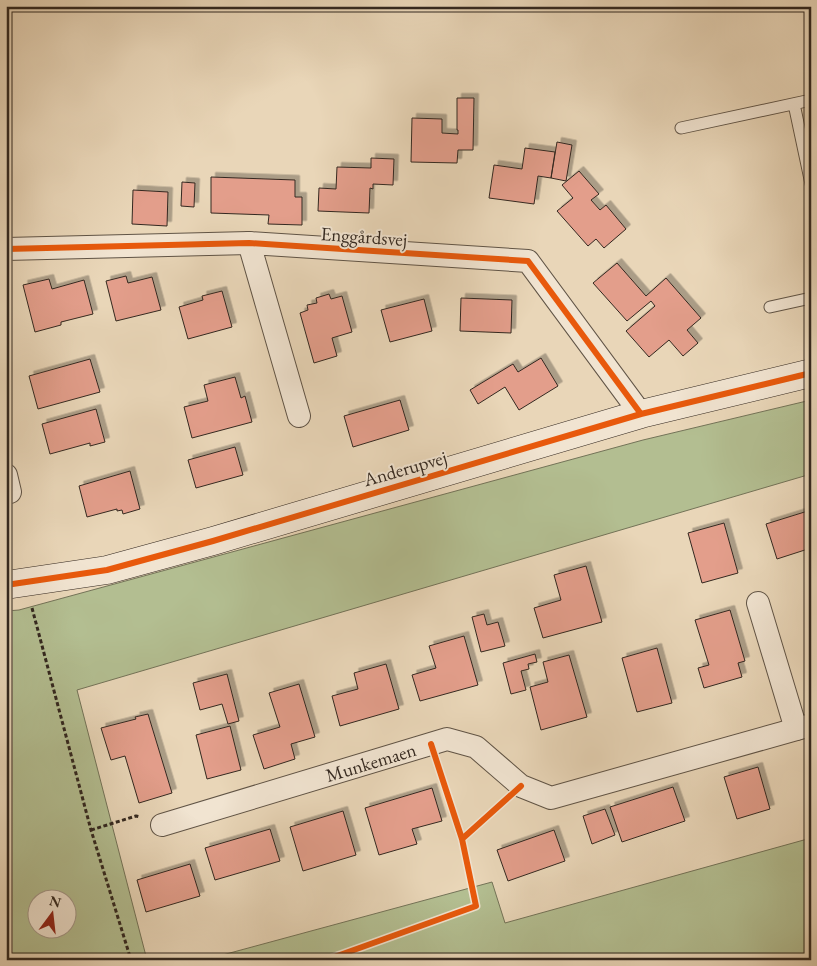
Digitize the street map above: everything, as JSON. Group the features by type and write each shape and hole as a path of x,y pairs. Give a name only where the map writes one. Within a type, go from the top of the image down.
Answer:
{"street":[{"name":"Enggårdsvej","path":"6,249 249,244 528,261 642,414"},
{"path":"249,244 299,416"},
{"name":"Anderupvej","path":"16,584 117,567 642,414 811,373"},
{"name":"Munkemaen","path":"162,825 448,738 476,747 521,786 551,798 803,727 758,603"}],"lane":[{"path":"681,128 811,100"},
{"path":"794,104 811,184"},
{"path":"770,307 811,298"}],"path":[{"path":"16,584 131,960"},
{"path":"91,830 136,816 162,825"}],"green space":[{"path":"811,400 811,474 77,690 147,960 6,960 6,611 19,610 643,440"},
{"path":"811,838 811,957 775,956 758,960 204,960 492,882 505,923"}],"building":[{"path":"457,98 474,98 473,150 458,150 457,163 411,162 412,118 442,119 442,133 458,134"},
{"path":"557,142 572,145 566,181 551,178"},
{"path":"525,148 555,152 551,178 538,176 534,204 489,198 494,165 522,169"},
{"path":"371,158 394,159 393,185 373,184 373,189 370,188 369,213 318,211 319,188 336,189 337,167 371,168"},
{"path":"579,171 599,194 591,200 600,210 606,205 626,229 604,248 596,239 588,246 557,211 573,198 562,185"},
{"path":"211,177 295,180 295,197 302,197 302,225 268,224 269,215 211,213"},
{"path":"182,182 195,183 194,207 181,206"},
{"path":"133,190 168,192 167,226 132,224"},
{"path":"617,263 646,296 666,278 701,318 687,330 698,343 683,356 669,340 649,357 626,331 655,306 651,301 627,321 593,283"},
{"path":"126,276 128,283 152,277 161,310 116,321 106,281"},
{"path":"49,279 52,289 84,280 93,314 61,322 61,325 35,332 23,285"},
{"path":"222,291 232,327 188,339 179,307 203,300 202,296"},
{"path":"329,294 331,299 342,296 352,332 332,338 337,356 314,363 300,313 308,310 307,305 317,303 316,298"},
{"path":"461,298 512,300 511,333 460,331"},
{"path":"424,299 432,331 390,342 381,310"},
{"path":"541,358 558,386 519,410 505,387 478,404 470,390 513,364 518,372"},
{"path":"90,359 100,392 38,409 29,376"},
{"path":"235,377 241,398 245,396 252,422 192,438 184,407 208,401 204,385"},
{"path":"400,400 409,430 353,447 344,416"},
{"path":"96,409 105,442 90,446 90,443 50,454 42,424"},
{"path":"235,447 243,475 196,488 188,460"},
{"path":"130,471 140,509 123,514 122,510 117,511 117,509 87,517 79,486"},
{"path":"811,510 811,548 777,559 766,524"},
{"path":"724,523 738,573 702,583 688,533"},
{"path":"586,566 602,622 543,638 534,608 561,600 554,575"},
{"path":"730,610 745,661 738,663 742,677 704,688 698,668 709,665 695,620"},
{"path":"484,614 487,625 498,622 505,646 481,652 472,617"},
{"path":"464,636 478,685 420,701 412,675 436,668 429,646"},
{"path":"657,648 672,703 637,712 622,658"},
{"path":"535,654 537,662 528,664 529,669 521,671 526,690 511,694 503,663"},
{"path":"569,655 587,717 541,730 530,687 548,682 543,662"},
{"path":"386,664 399,709 340,726 332,696 358,689 354,673"},
{"path":"227,674 239,721 228,724 222,704 200,710 193,683"},
{"path":"299,684 315,737 291,744 295,759 264,769 253,735 280,727 269,693"},
{"path":"148,714 172,793 139,803 125,756 111,760 101,728"},
{"path":"230,726 241,770 207,779 196,735"},
{"path":"758,767 770,809 737,819 724,777"},
{"path":"673,787 685,821 622,842 610,807"},
{"path":"432,788 442,821 412,829 417,844 379,855 365,808"},
{"path":"605,809 615,835 592,844 583,816"},
{"path":"343,811 356,855 303,871 290,827"},
{"path":"270,829 280,861 215,880 205,848"},
{"path":"554,830 565,861 508,881 497,850"},
{"path":"190,864 200,896 146,912 137,880"}],"cycle path":[{"path":"6,249 249,243 528,261 641,414"},
{"path":"6,585 107,570 213,541 641,414 811,373"},
{"path":"431,744 462,839"},
{"path":"326,960 476,906 462,839 521,786"}]}
